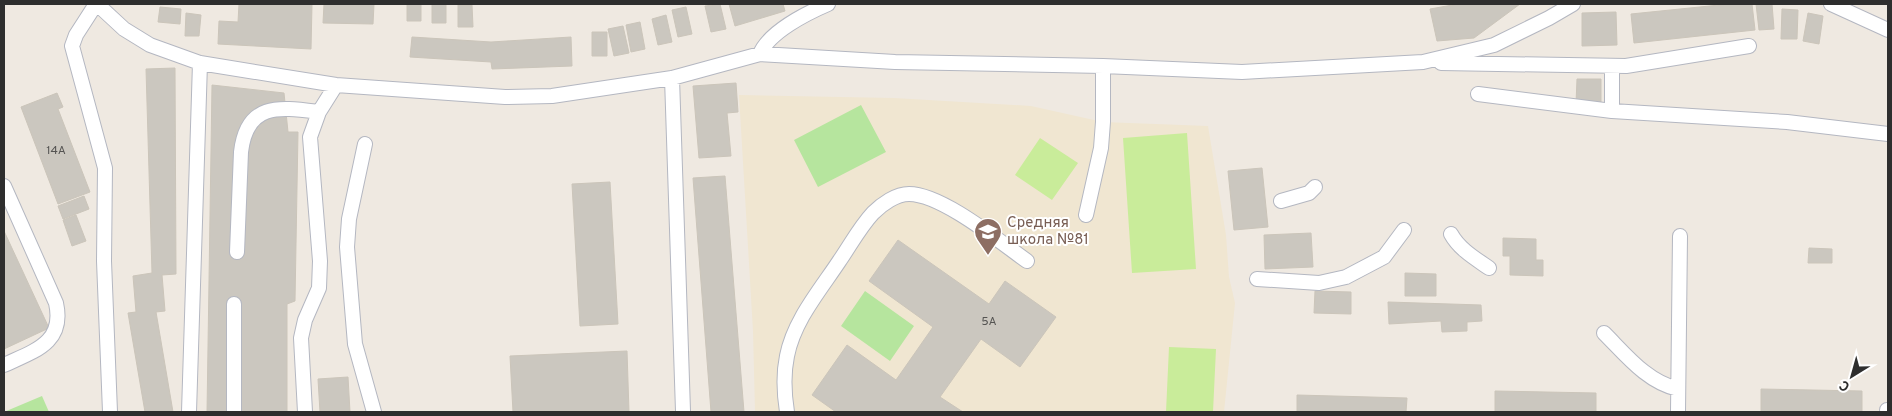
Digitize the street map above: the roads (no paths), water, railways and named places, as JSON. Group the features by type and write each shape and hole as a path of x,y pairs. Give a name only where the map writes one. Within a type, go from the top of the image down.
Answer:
{"lane":[{"path":"110,412 104,261 104,168 72,46 76,35 97,4 124,29 150,45 200,63 336,85 514,96 552,96 672,78 760,54 894,62 1103,66 1242,72 1423,62 1612,67 1749,46"},
{"path":"760,54 763,46 801,16 828,4"},
{"path":"1423,62 1494,45 1550,18 1573,4"},
{"path":"1831,4 1888,30"},
{"path":"190,412 200,63"},
{"path":"1086,215 1102,130 1103,66"},
{"path":"1612,67 1612,111"},
{"path":"672,78 683,411"},
{"path":"305,412 302,338 305,320 319,288 320,261 310,137 319,112 336,85"},
{"path":"1478,94 1612,111 1787,122 1888,134"},
{"path":"237,252 241,152 243,138 251,122 268,110 284,107 319,112"},
{"path":"365,144 349,219 347,247 355,344 374,412"},
{"path":"4,186 56,303 59,316 51,339 42,348 4,365"},
{"path":"1281,201 1309,193 1315,187"},
{"path":"787,412 784,386 787,355 803,316 859,232 874,213 892,198 909,194 924,197 951,208 1027,261"},
{"path":"1258,279 1318,283 1346,277 1384,257 1404,230"},
{"path":"1451,234 1460,245 1489,268"},
{"path":"1678,412 1680,236"},
{"path":"234,304 234,412"},
{"path":"1604,333 1648,375 1668,386 1678,389"}],"place":[{"name":"Средняя школа №81","path":"988,256"}]}
